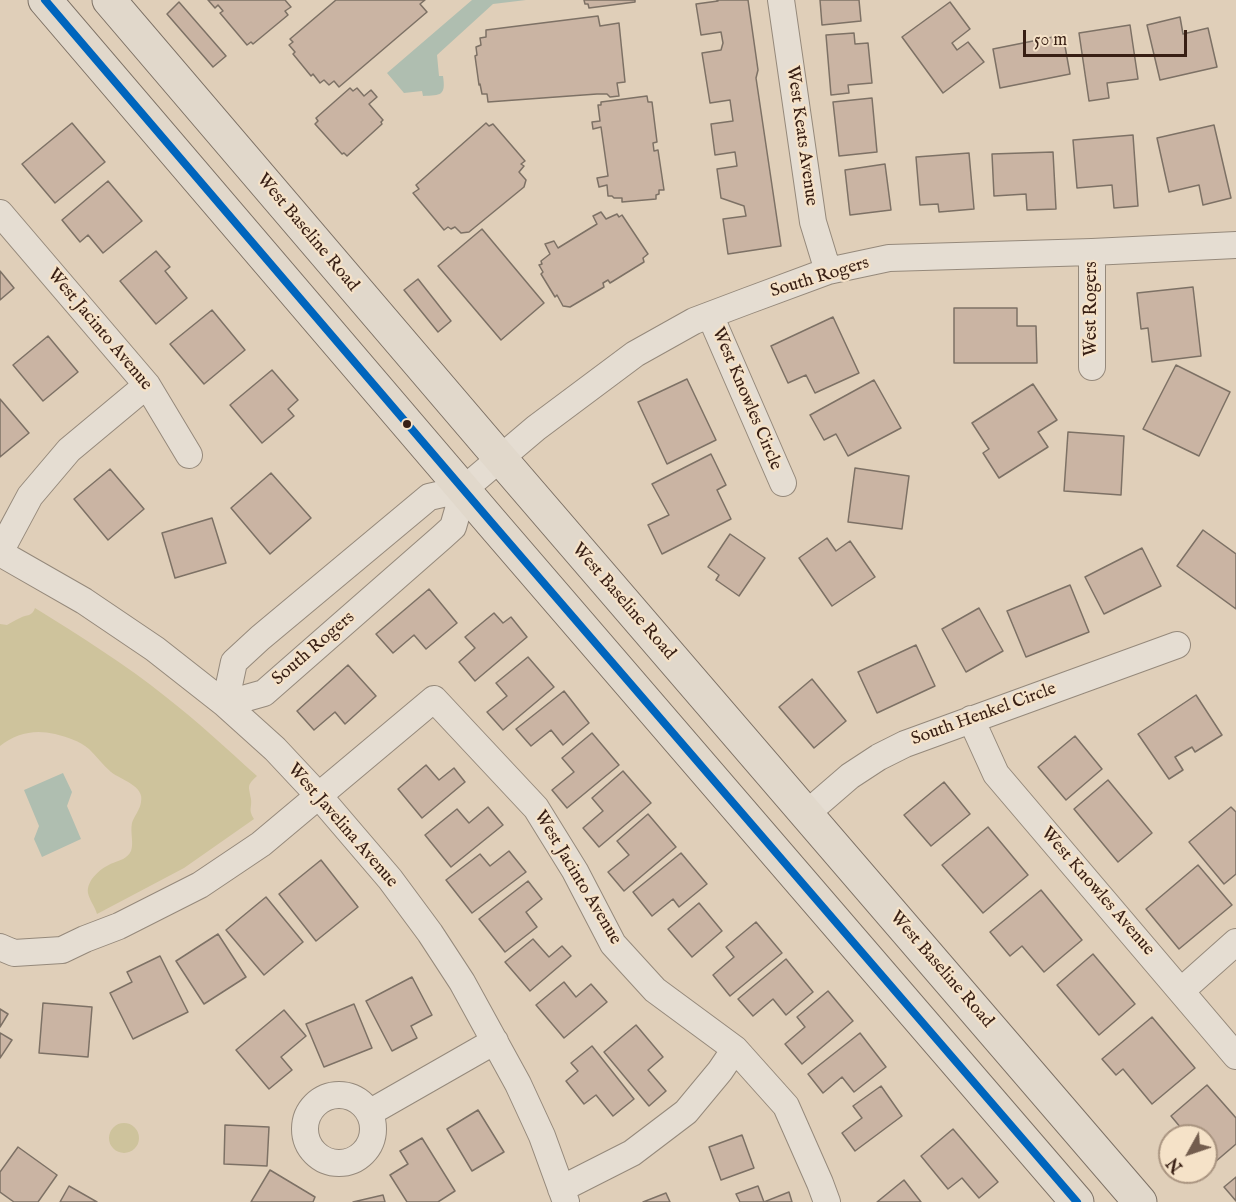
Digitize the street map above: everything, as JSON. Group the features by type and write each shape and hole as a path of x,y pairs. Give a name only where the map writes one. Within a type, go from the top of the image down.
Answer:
{"main road":[{"path":"45,0 1077,1202"},
{"name":"West Baseline Road","path":"109,0 1140,1202"}],"street":[{"name":"West Keats Avenue","path":"781,0 813,222 828,271"},
{"name":"West Jacinto Avenue","path":"0,213 147,384 189,455"},
{"name":"South Rogers","path":"464,489 453,527 442,537 264,693 225,704 234,662 429,497 464,489 574,399 635,354 694,321 828,271 889,258 1236,245"},
{"name":"West Rogers","path":"1092,252 1092,367"},
{"name":"West Knowles Circle","path":"710,315 783,483"},
{"path":"0,552 30,496 69,450 147,384"},
{"name":"West Javelina Avenue","path":"0,552 84,601 155,650 225,704 275,749 319,796 390,879 430,933 462,982 518,1084 542,1136 563,1196"},
{"name":"South Henkel Circle","path":"806,814 850,776 904,744 1177,645"},
{"name":"West Jacinto Avenue","path":"319,796 434,699 536,808 575,870 613,944 656,990 735,1049 786,1106 827,1202"},
{"name":"West Knowles Avenue","path":"971,719 996,774 1236,1056"},
{"path":"0,947 14,953 62,950 119,926 201,885 261,844 319,796"},
{"path":"1181,991 1236,942"},
{"path":"369,1113 495,1041"},
{"path":"563,1196 632,1153 686,1112 735,1049"}],"shaded area":[{"path":"472,0 526,0 493,4 437,55 439,76 443,76 444,83 441,93 423,96 422,91 404,93 387,73"},
{"path":"35,608 102,651 178,706 257,776 249,786 254,819 184,868 97,914 88,888 92,879 100,871 125,858 131,851 132,823 141,802 141,796 136,788 111,772 89,749 69,738 33,732 19,735 0,746 0,624 7,625 31,614"},
{"path":"63,773 72,792 67,806 81,839 42,857 34,839 39,826 24,790"},
{"path":"124,1123 135,1127 139,1138 135,1149 124,1153 113,1149 109,1138 113,1127"}],"building":[{"path":"208,0 285,0 291,7 285,11 288,15 253,44 251,42 247,45 220,13 223,11 218,5 215,8"},
{"path":"336,0 425,0 420,4 427,12 339,87 334,81 329,85 324,80 320,83 313,74 311,76 293,54 295,52 289,45 293,42 290,39"},
{"path":"584,0 635,0 635,2 589,8"},
{"path":"717,0 748,0 758,70 756,78 781,246 728,254 723,219 746,216 744,206 721,198 717,169 737,166 735,152 715,155 711,124 733,121 730,100 710,103 702,53 721,50 723,43 721,32 701,35 696,4"},
{"path":"820,0 859,0 861,21 822,25"},
{"path":"179,2 226,56 213,67 167,14"},
{"path":"950,2 970,29 952,43 957,50 968,42 984,62 943,93 902,37"},
{"path":"598,16 600,26 619,23 625,82 617,83 619,96 610,97 607,94 597,94 488,102 487,94 482,94 475,56 477,55 476,47 481,45 480,38 486,37 486,30"},
{"path":"1180,17 1183,34 1208,28 1217,67 1160,80 1147,25"},
{"path":"1130,25 1138,79 1107,83 1109,98 1089,101 1079,33"},
{"path":"854,33 855,44 868,43 872,83 848,85 849,93 831,95 826,35"},
{"path":"1063,35 1070,74 1000,88 993,49"},
{"path":"350,88 353,91 357,88 364,96 371,90 377,97 369,104 383,120 382,124 347,156 342,154 315,124 318,121 316,118"},
{"path":"647,96 648,102 652,102 657,142 653,143 654,151 658,150 664,190 659,190 656,199 622,202 622,198 608,196 607,185 599,187 597,178 608,176 601,127 593,129 592,122 600,121 598,105 601,105 601,102"},
{"path":"872,98 877,152 839,156 833,102"},
{"path":"72,123 105,162 55,203 22,164"},
{"path":"486,123 489,126 493,124 525,161 521,164 524,166 519,172 526,180 524,187 469,232 461,233 455,227 451,229 448,227 444,230 413,193 419,189 416,185"},
{"path":"1214,125 1231,198 1203,205 1199,185 1169,192 1157,138"},
{"path":"1133,135 1138,206 1114,208 1112,185 1077,188 1073,140"},
{"path":"1053,152 1056,209 1027,210 1026,194 994,196 992,154"},
{"path":"969,153 974,209 939,212 938,204 920,205 916,157"},
{"path":"885,164 891,210 850,215 845,170"},
{"path":"108,181 142,221 103,253 88,235 80,242 62,220"},
{"path":"601,212 606,219 617,214 619,217 622,215 648,254 643,258 644,262 610,283 608,280 603,283 604,287 570,307 563,306 541,274 543,272 539,265 550,254 545,244 554,241 558,248 597,224 593,216"},
{"path":"482,229 544,303 501,340 438,266"},
{"path":"156,251 170,267 165,271 187,298 156,324 120,281"},
{"path":"0,271 14,288 0,300"},
{"path":"418,279 451,321 438,332 404,290"},
{"path":"1193,287 1201,356 1152,362 1148,328 1141,329 1137,293"},
{"path":"954,308 1017,308 1017,326 1036,326 1037,363 954,363"},
{"path":"212,310 245,350 204,384 170,344"},
{"path":"833,317 859,373 815,393 806,375 788,383 771,346"},
{"path":"48,336 78,372 43,401 13,365"},
{"path":"1176,365 1230,392 1199,456 1143,429"},
{"path":"272,370 298,400 288,409 294,416 262,443 230,405"},
{"path":"687,379 716,440 667,464 638,402"},
{"path":"874,380 901,428 848,456 836,434 824,440 810,415"},
{"path":"1033,384 1057,420 1038,432 1048,447 999,478 983,453 989,449 972,423"},
{"path":"0,399 29,433 0,457"},
{"path":"1068,432 1124,436 1121,495 1064,491"},
{"path":"711,454 726,485 717,490 731,519 662,554 648,525 669,515 652,484"},
{"path":"855,468 909,476 902,529 848,522"},
{"path":"110,469 144,509 108,540 74,499"},
{"path":"271,473 311,518 270,554 231,508"},
{"path":"212,518 226,563 175,578 162,533"},
{"path":"1203,530 1236,554 1236,609 1177,566"},
{"path":"730,534 765,558 739,596 716,580 719,575 708,567"},
{"path":"827,538 836,551 850,541 875,577 832,606 799,558"},
{"path":"1142,548 1161,586 1104,614 1085,577"},
{"path":"1070,585 1089,632 1026,657 1007,611"},
{"path":"429,589 457,623 426,649 414,635 393,653 376,634"},
{"path":"979,608 1003,651 966,672 942,629"},
{"path":"494,613 503,623 511,617 527,637 475,681 459,662 475,648 465,637"},
{"path":"916,645 935,686 877,713 858,672"},
{"path":"528,657 554,687 503,730 487,712 507,696 496,683"},
{"path":"348,665 376,696 345,724 335,712 314,730 297,711"},
{"path":"812,679 846,721 814,748 779,707"},
{"path":"564,691 589,723 563,745 551,730 531,746 516,729"},
{"path":"1196,695 1222,735 1195,752 1192,747 1175,757 1183,770 1169,779 1138,734"},
{"path":"592,733 619,765 567,808 552,790 574,772 562,758"},
{"path":"1075,736 1102,769 1066,800 1038,767"},
{"path":"426,765 439,780 454,768 465,782 422,818 398,789"},
{"path":"623,771 651,803 599,847 583,828 603,811 592,798"},
{"path":"1108,780 1152,833 1118,862 1074,809"},
{"path":"944,782 970,814 931,846 904,815"},
{"path":"488,807 503,825 451,867 425,835 457,809 469,823"},
{"path":"1231,807 1236,812 1236,874 1224,884 1189,842"},
{"path":"648,814 676,847 624,891 608,872 629,855 617,841"},
{"path":"988,827 1028,875 983,913 942,865"},
{"path":"509,851 526,872 472,913 446,880 480,854 490,866"},
{"path":"681,853 707,884 679,907 673,899 652,916 633,892"},
{"path":"321,860 358,907 316,941 279,894"},
{"path":"1198,865 1232,905 1179,949 1146,909"},
{"path":"528,881 542,899 526,912 537,927 505,952 479,919"},
{"path":"1041,890 1082,940 1044,972 1022,946 1010,956 990,932"},
{"path":"266,897 303,942 264,975 226,930"},
{"path":"699,903 722,931 692,957 668,929"},
{"path":"756,922 782,953 730,996 713,975 734,957 726,947"},
{"path":"218,934 246,977 204,1004 176,961"},
{"path":"533,939 549,957 562,946 571,956 530,991 505,962"},
{"path":"1093,954 1135,1004 1099,1035 1057,985"},
{"path":"160,956 188,1012 133,1039 110,993 132,982 127,972"},
{"path":"786,959 813,992 786,1015 773,999 753,1016 738,999"},
{"path":"412,977 432,1015 411,1026 417,1038 392,1051 366,1001"},
{"path":"564,982 576,997 591,984 607,1002 564,1038 536,1005"},
{"path":"828,991 853,1021 802,1064 785,1044 805,1027 797,1017"},
{"path":"43,1003 92,1007 88,1057 39,1053"},
{"path":"354,1004 372,1048 324,1067 306,1024"},
{"path":"0,1009 8,1014 0,1027"},
{"path":"284,1010 306,1036 281,1057 292,1070 269,1089 236,1050"},
{"path":"1152,1017 1195,1068 1152,1104 1123,1069 1116,1075 1102,1059"},
{"path":"636,1025 663,1057 648,1070 666,1091 649,1106 604,1052"},
{"path":"0,1033 12,1040 0,1058"},
{"path":"860,1033 886,1067 854,1092 842,1077 823,1093 808,1074"},
{"path":"592,1046 634,1099 613,1116 596,1095 584,1104 566,1081 578,1071 571,1063"},
{"path":"1207,1085 1236,1118 1236,1144 1218,1159 1218,1124 1178,1124 1171,1116"},
{"path":"881,1086 902,1116 855,1151 842,1133 862,1118 853,1106"},
{"path":"478,1110 504,1152 472,1171 447,1129"},
{"path":"225,1125 269,1127 267,1166 224,1164"},
{"path":"953,1129 998,1182 979,1198 962,1178 948,1189 921,1156"},
{"path":"742,1135 754,1168 721,1180 709,1147"},
{"path":"422,1138 455,1191 438,1202 407,1202 390,1175 408,1164 400,1151"},
{"path":"18,1147 57,1175 38,1202 14,1202 0,1192 0,1172"},
{"path":"270,1170 315,1197 313,1202 251,1202"},
{"path":"1236,1177 1236,1201 1224,1187"},
{"path":"904,1180 921,1202 877,1202"},
{"path":"69,1186 97,1202 60,1202"},
{"path":"758,1186 764,1202 740,1202 736,1194"},
{"path":"789,1192 792,1202 764,1202"},
{"path":"666,1193 670,1202 643,1202"},
{"path":"383,1195 385,1202 353,1202"}],"transit line":[{"path":"45,0 1077,1202"}]}
